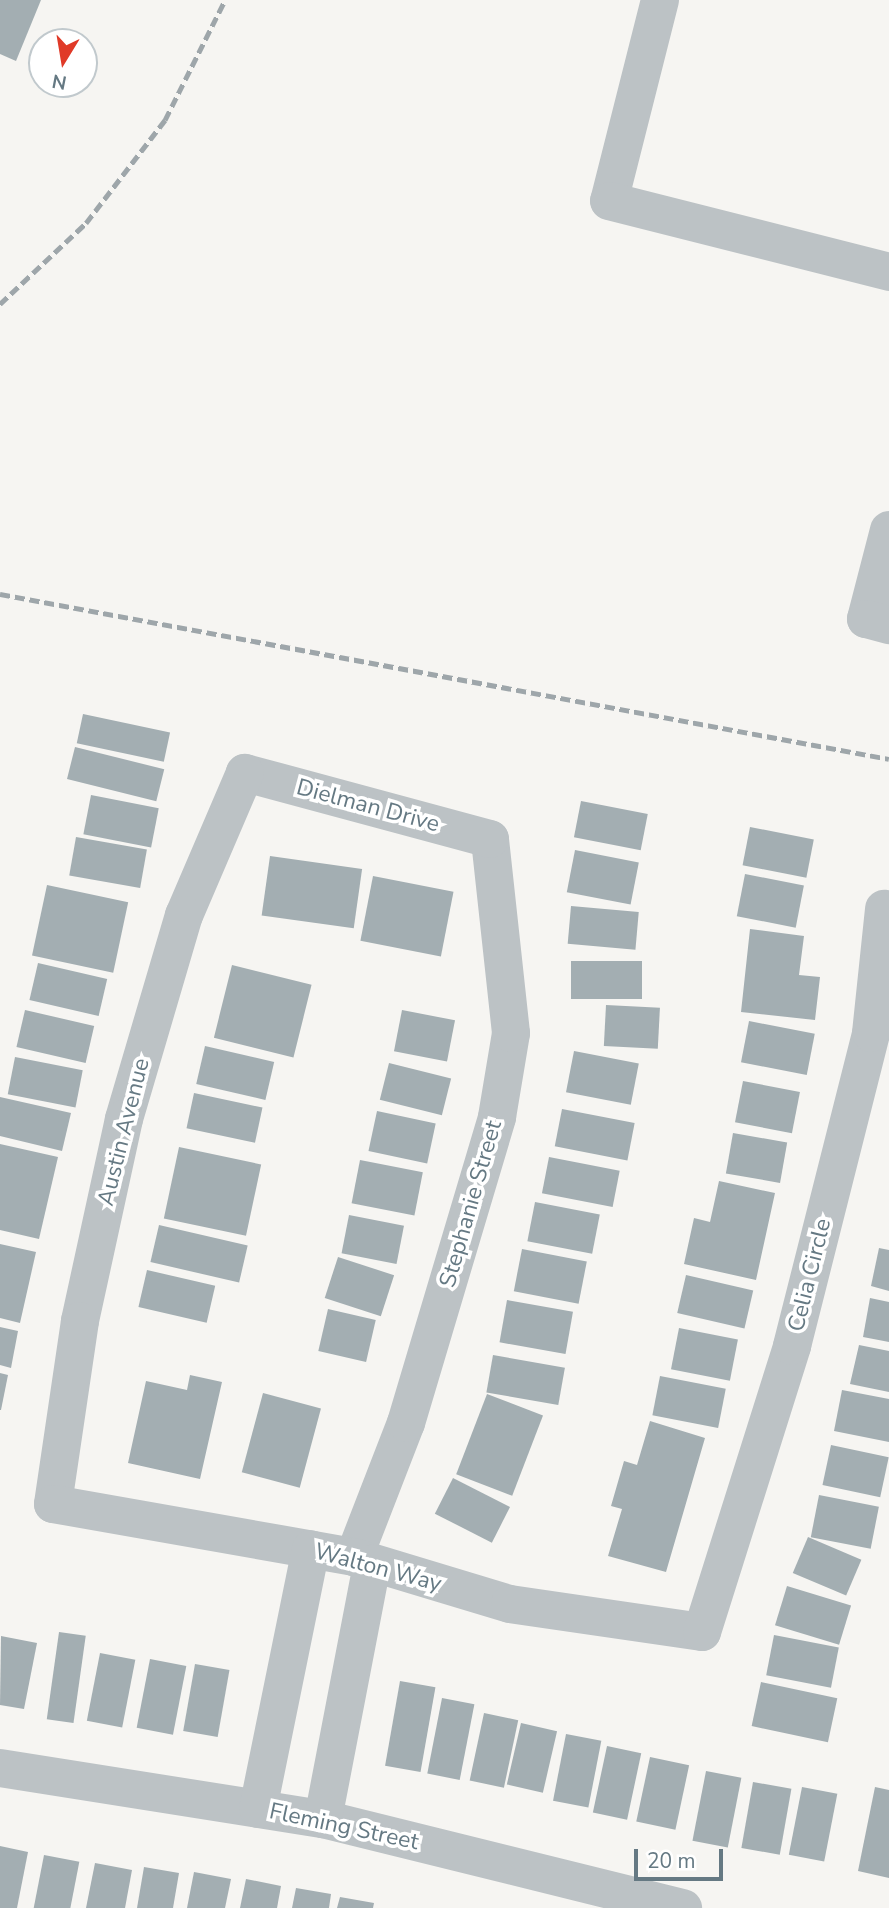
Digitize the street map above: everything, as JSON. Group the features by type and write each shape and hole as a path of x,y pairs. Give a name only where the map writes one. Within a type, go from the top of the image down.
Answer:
{"street":[{"path":"660,0 609,201 889,272"},
{"path":"889,530 866,619 889,625"},
{"name":"Dielman Drive","path":"246,773 490,839"},
{"name":"Austin Avenue","path":"54,1504 80,1321 124,1119 184,915 246,773"},
{"name":"Stephanie Street","path":"323,1819 363,1560 497,1117 511,1033 490,839"},
{"name":"Celia Circle","path":"702,1632 792,1346 868,1045 884,909"},
{"name":"Walton Way","path":"54,1504 363,1560 510,1604 702,1632"},
{"path":"258,1809 311,1549"},
{"name":"Fleming Street","path":"0,1768 323,1819 683,1908"}],"building":[{"path":"0,0 41,0 16,61 0,54"},
{"path":"83,714 170,733 164,762 77,743"},
{"path":"75,747 164,769 156,801 67,779"},
{"path":"91,795 159,808 151,847 83,834"},
{"path":"581,801 648,814 641,850 574,837"},
{"path":"750,827 814,839 806,878 743,865"},
{"path":"76,837 147,850 140,888 69,875"},
{"path":"575,850 639,862 631,905 567,892"},
{"path":"270,856 362,869 354,928 262,915"},
{"path":"745,874 804,885 796,928 737,916"},
{"path":"373,876 453,892 441,956 360,941"},
{"path":"47,885 128,902 113,973 32,955"},
{"path":"571,906 639,912 635,950 568,944"},
{"path":"750,929 804,936 799,975 820,977 815,1020 741,1012"},
{"path":"571,961 642,961 642,999 571,999"},
{"path":"38,963 107,979 99,1016 29,1000"},
{"path":"232,965 312,985 293,1058 214,1038"},
{"path":"606,1005 660,1008 658,1049 604,1046"},
{"path":"25,1010 94,1026 86,1063 16,1047"},
{"path":"402,1010 455,1020 447,1062 394,1051"},
{"path":"749,1021 815,1034 807,1075 741,1062"},
{"path":"205,1046 274,1062 265,1100 196,1084"},
{"path":"574,1051 639,1064 631,1105 566,1092"},
{"path":"15,1057 83,1070 75,1107 8,1094"},
{"path":"389,1063 451,1078 442,1115 380,1100"},
{"path":"743,1081 800,1092 792,1133 735,1122"},
{"path":"194,1093 262,1108 255,1143 187,1128"},
{"path":"0,1097 71,1113 62,1151 0,1136"},
{"path":"562,1109 635,1123 627,1160 555,1146"},
{"path":"377,1111 436,1123 427,1164 368,1151"},
{"path":"733,1133 787,1143 780,1183 726,1173"},
{"path":"0,1144 58,1157 39,1239 0,1230"},
{"path":"179,1147 261,1164 246,1236 164,1218"},
{"path":"549,1157 620,1171 613,1207 542,1193"},
{"path":"360,1160 423,1172 414,1215 352,1203"},
{"path":"719,1181 775,1193 756,1280 684,1264 694,1218 710,1222"},
{"path":"535,1202 600,1215 592,1254 527,1241"},
{"path":"349,1215 404,1226 397,1264 342,1253"},
{"path":"159,1225 248,1245 239,1282 150,1262"},
{"path":"0,1244 36,1252 20,1323 0,1318"},
{"path":"879,1248 889,1250 889,1291 871,1286"},
{"path":"522,1249 587,1262 579,1304 514,1291"},
{"path":"338,1257 394,1275 381,1316 325,1298"},
{"path":"147,1270 215,1286 207,1323 138,1307"},
{"path":"686,1275 753,1291 744,1329 677,1313"},
{"path":"870,1298 889,1302 889,1342 863,1337"},
{"path":"507,1300 573,1312 566,1354 500,1342"},
{"path":"328,1309 376,1320 366,1362 318,1351"},
{"path":"0,1327 18,1331 11,1368 0,1365"},
{"path":"679,1328 738,1339 730,1381 671,1369"},
{"path":"859,1345 889,1351 889,1392 850,1384"},
{"path":"493,1355 565,1368 558,1405 486,1392"},
{"path":"0,1373 8,1375 1,1410 0,1410"},
{"path":"190,1375 222,1382 200,1479 128,1463 146,1381 187,1390"},
{"path":"660,1376 726,1389 718,1428 652,1415"},
{"path":"842,1390 889,1399 889,1442 834,1431"},
{"path":"263,1393 321,1409 300,1488 242,1472"},
{"path":"487,1394 543,1416 512,1496 456,1474"},
{"path":"650,1421 705,1438 666,1572 608,1556 622,1509 611,1506 624,1461 637,1465"},
{"path":"831,1445 889,1457 880,1497 822,1485"},
{"path":"453,1478 510,1507 492,1543 435,1514"},
{"path":"819,1495 879,1507 871,1549 811,1537"},
{"path":"808,1537 861,1560 846,1596 793,1573"},
{"path":"787,1586 851,1606 839,1645 775,1625"},
{"path":"59,1632 86,1636 73,1723 47,1719"},
{"path":"774,1635 839,1648 831,1688 766,1675"},
{"path":"1,1636 37,1643 24,1709 0,1705"},
{"path":"100,1653 135,1660 122,1728 87,1721"},
{"path":"150,1659 186,1666 173,1735 137,1728"},
{"path":"195,1664 229,1670 218,1737 183,1731"},
{"path":"400,1681 435,1687 421,1772 385,1766"},
{"path":"761,1682 837,1698 828,1742 752,1726"},
{"path":"442,1698 474,1704 460,1780 427,1774"},
{"path":"484,1713 518,1720 504,1788 470,1780"},
{"path":"521,1723 557,1731 543,1793 507,1784"},
{"path":"566,1734 601,1741 588,1808 553,1801"},
{"path":"607,1746 641,1753 627,1820 593,1813"},
{"path":"650,1757 689,1765 675,1830 636,1822"},
{"path":"706,1771 741,1778 728,1848 692,1841"},
{"path":"753,1782 791,1789 780,1855 741,1848"},
{"path":"802,1787 837,1794 824,1862 789,1855"},
{"path":"875,1787 889,1790 889,1878 858,1871"},
{"path":"0,1846 28,1852 17,1908 0,1908"},
{"path":"44,1855 79,1862 70,1908 34,1908"},
{"path":"95,1863 132,1870 125,1908 86,1908"},
{"path":"144,1867 179,1873 173,1908 137,1908"},
{"path":"194,1872 231,1879 225,1908 187,1908"},
{"path":"246,1879 281,1886 277,1908 240,1908"},
{"path":"296,1888 331,1894 329,1908 292,1908"},
{"path":"340,1897 374,1903 373,1908 337,1908"}],"railway":[{"path":"0,304 86,223 165,120 225,0"},
{"path":"0,594 889,759"}]}
